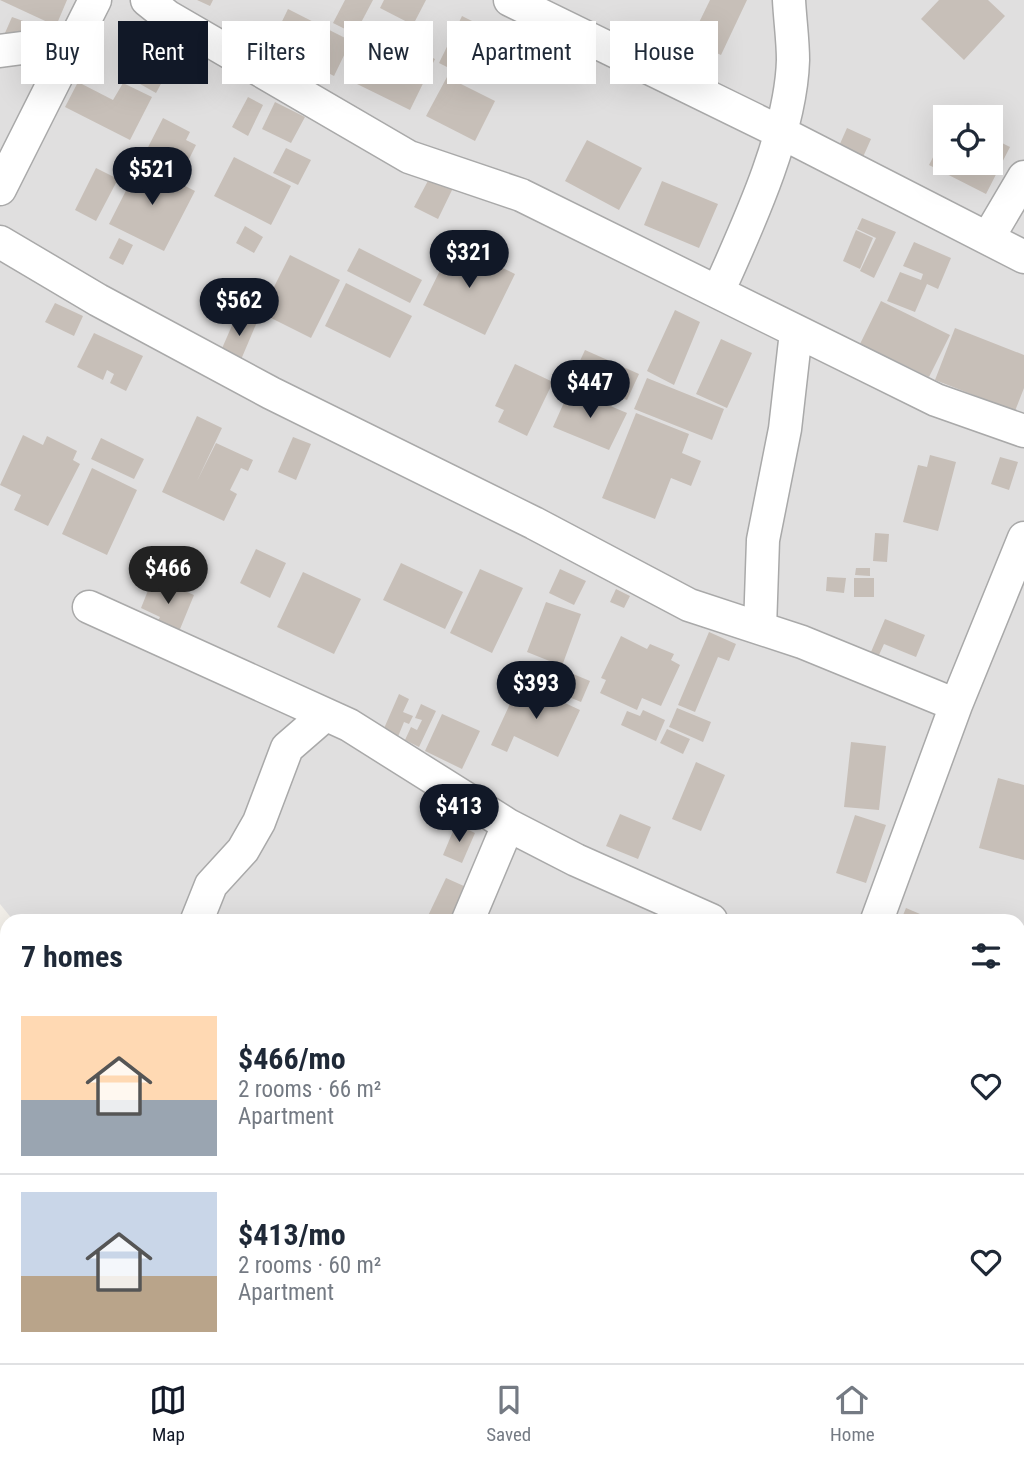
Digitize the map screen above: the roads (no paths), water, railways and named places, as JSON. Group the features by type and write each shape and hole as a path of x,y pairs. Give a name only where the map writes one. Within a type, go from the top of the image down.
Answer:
{"street":[{"path":"85,21 95,0"},
{"path":"148,0 167,16 273,80 409,157 521,195 936,400 1024,430"},
{"path":"510,0 780,132 1024,257"},
{"path":"718,292 753,215 780,132 793,61 789,0"},
{"path":"0,51 21,48"},
{"path":"0,189 54,84"},
{"path":"988,238 1024,177"},
{"path":"0,242 98,300 271,393 510,511 689,605 761,628 956,705"},
{"path":"761,628 763,540 785,429 796,332"},
{"path":"879,914 956,705 1024,538"},
{"path":"89,607 349,725 508,825 576,860 698,914"},
{"path":"199,914 211,885 243,850 260,822 287,748 326,715"},
{"path":"471,914 508,825"}]}
